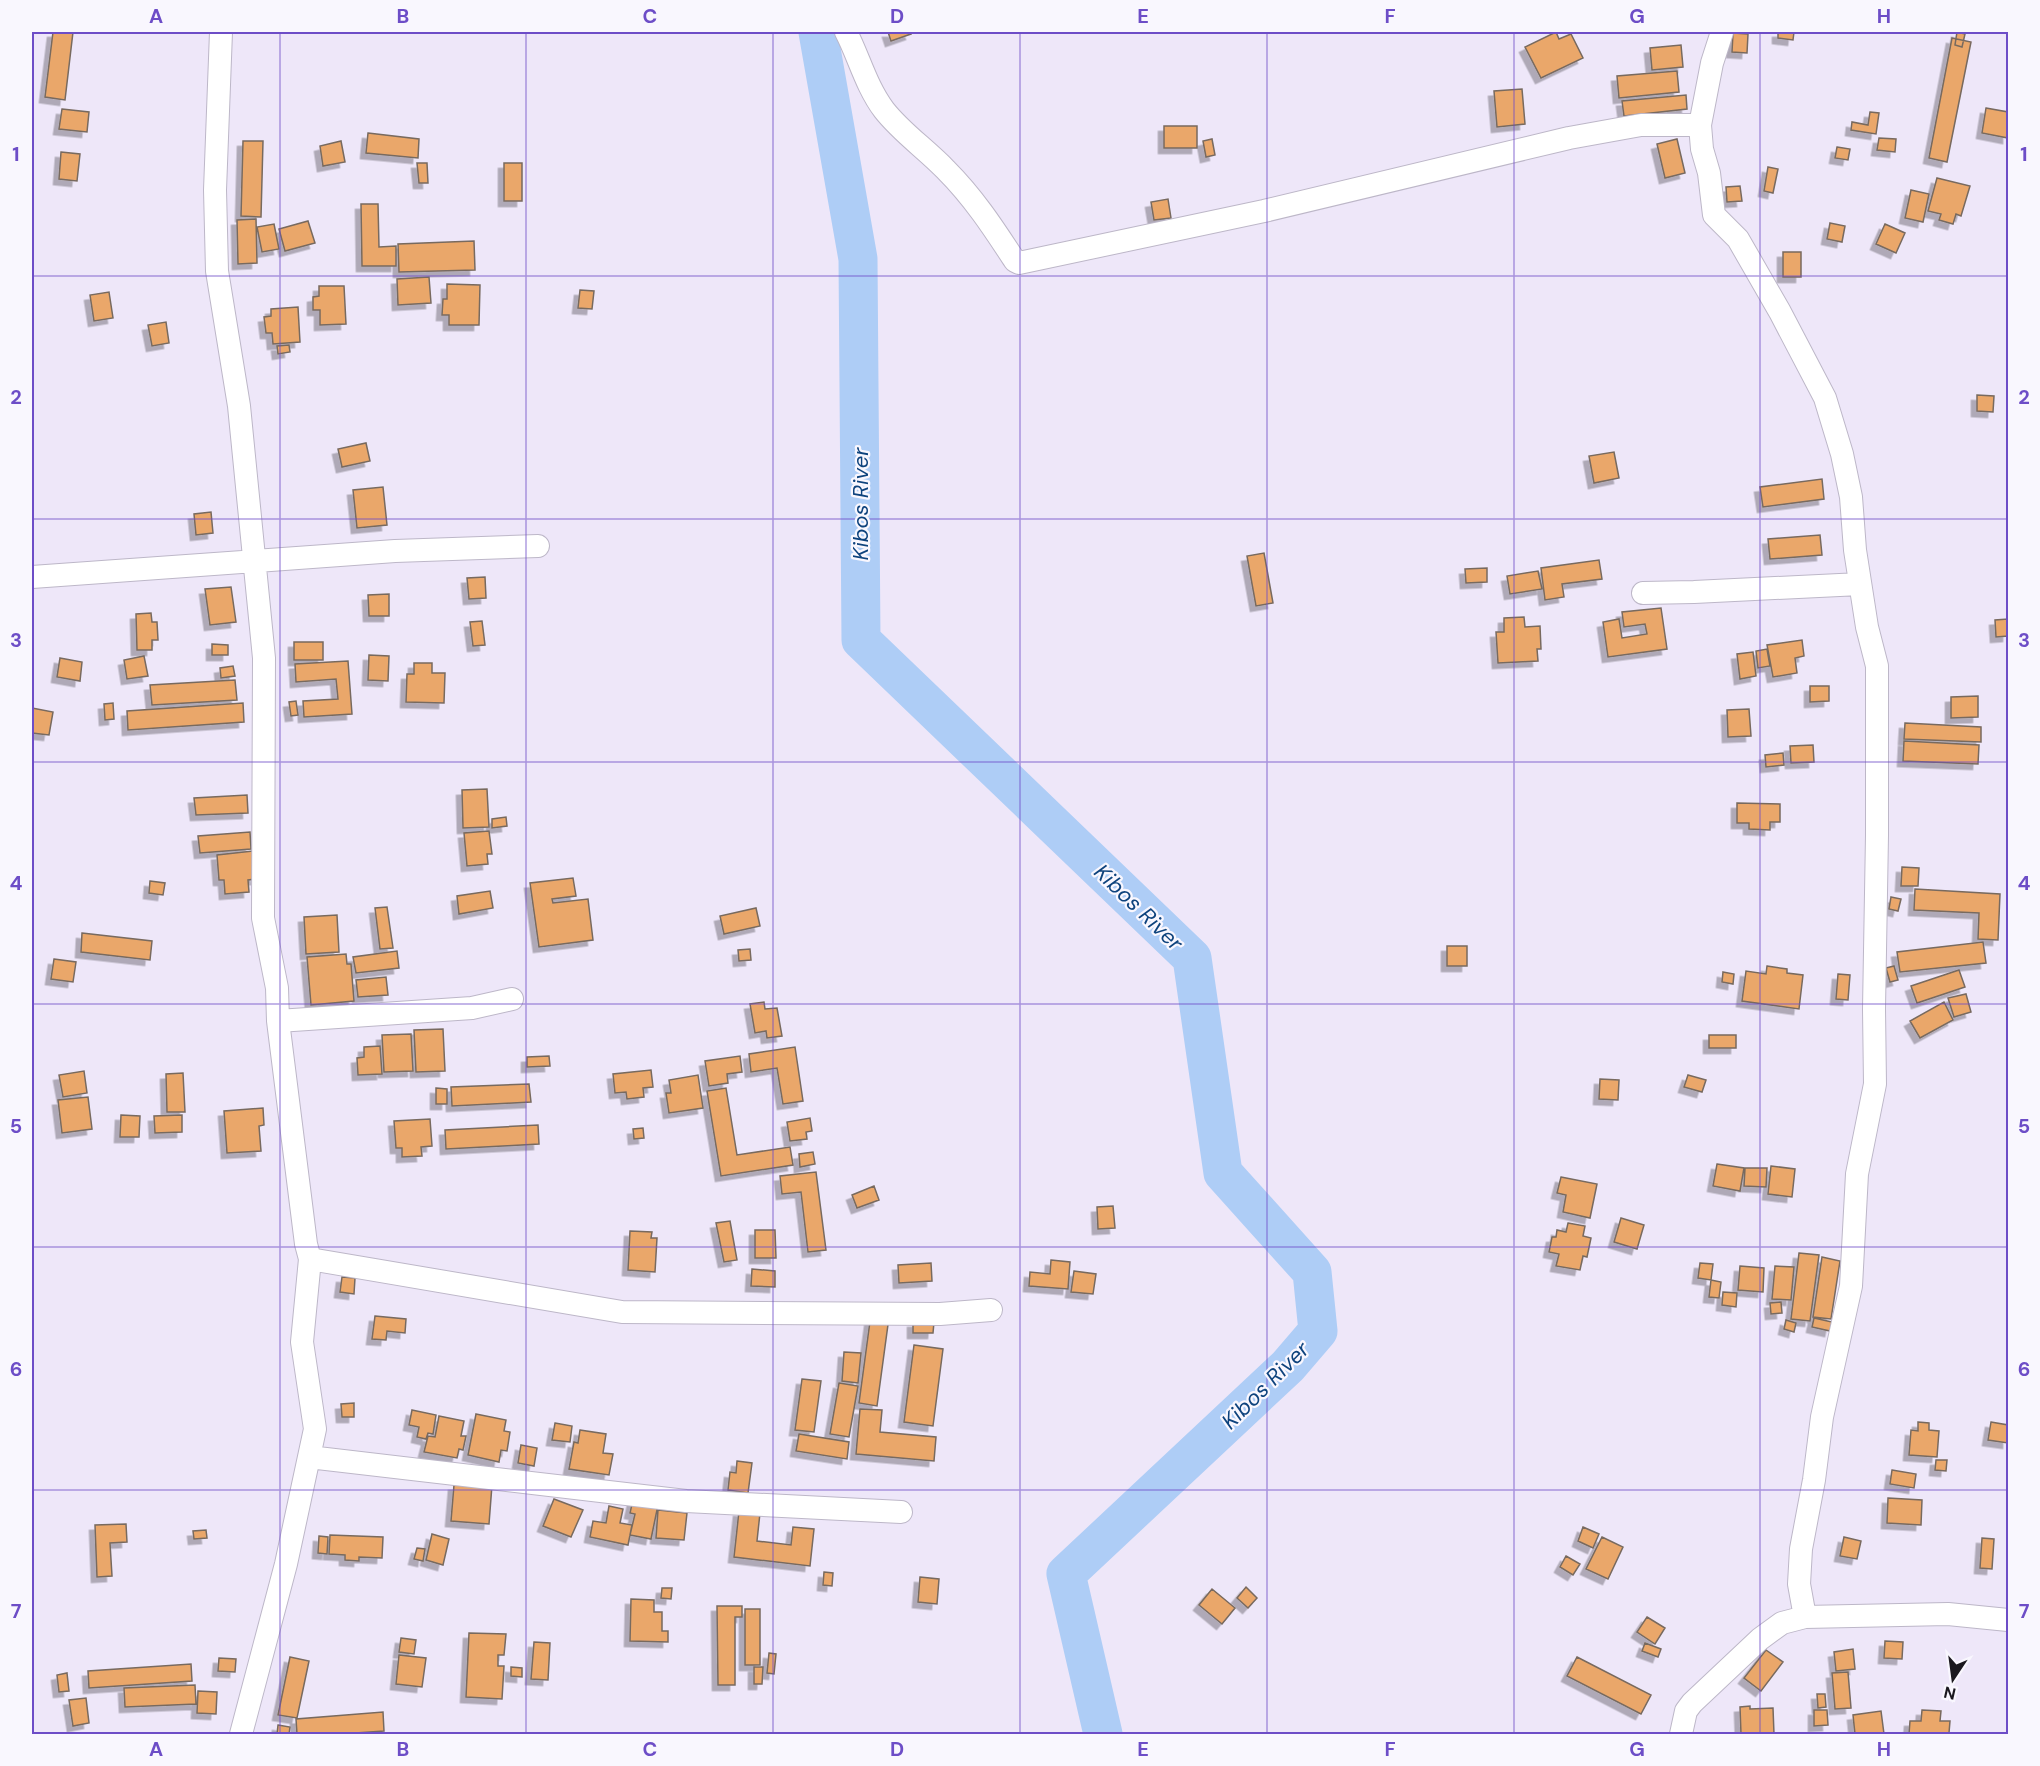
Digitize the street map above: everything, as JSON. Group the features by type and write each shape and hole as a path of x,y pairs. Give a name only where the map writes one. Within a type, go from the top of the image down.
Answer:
{"street":[{"path":"221,32 215,190 217,271 239,406 264,658 263,918 278,988 278,1021 304,1233 310,1259 302,1342 315,1429 286,1564 241,1734"},
{"path":"846,32 855,48 868,84 882,107 898,128 946,169 984,212 1015,261 1019,263 1264,211 1569,138 1641,125 1700,124"},
{"path":"1722,32 1712,63 1700,124 1702,149 1709,173 1714,215 1738,239 1780,312 1825,398 1842,454 1851,497 1860,584 1876,666 1875,1084 1857,1174 1851,1286 1822,1417 1814,1479 1801,1549 1799,1584 1805,1617"},
{"path":"32,577 254,563 395,551 538,546"},
{"path":"1643,592 1694,592 1860,584"},
{"path":"278,1021 472,1008 512,999"},
{"path":"310,1259 622,1312 940,1314 991,1310"},
{"path":"309,1458 686,1502 900,1512"},
{"path":"1681,1734 1686,1711 1760,1639 1782,1623 1805,1617 1948,1614 2008,1620"}],"building":[{"path":"53,32 73,32 65,100 45,97"},
{"path":"888,32 910,32 911,34 891,41"},
{"path":"1556,32 1559,39 1571,34 1583,58 1541,78 1525,47"},
{"path":"1778,32 1794,32 1793,40 1778,38"},
{"path":"1957,32 1965,34 1962,47 1955,45"},
{"path":"1733,33 1748,34 1747,53 1732,52"},
{"path":"1952,38 1971,42 1947,162 1929,158"},
{"path":"1681,45 1683,67 1652,70 1650,48"},
{"path":"1677,71 1679,92 1619,98 1617,76"},
{"path":"1522,89 1525,124 1497,127 1494,91"},
{"path":"1686,95 1687,109 1624,116 1622,101"},
{"path":"1986,108 2008,112 2008,138 1982,133"},
{"path":"62,109 89,112 87,132 59,129"},
{"path":"1870,112 1879,113 1876,134 1851,130 1852,122 1868,125"},
{"path":"1164,126 1197,126 1197,148 1164,148"},
{"path":"368,133 419,139 418,158 366,153"},
{"path":"1879,138 1896,139 1895,152 1877,150"},
{"path":"1212,139 1215,155 1206,157 1203,141"},
{"path":"1677,139 1685,173 1665,178 1657,144"},
{"path":"243,141 263,141 261,217 241,216"},
{"path":"341,141 345,162 323,166 320,146"},
{"path":"1837,147 1850,149 1848,160 1835,158"},
{"path":"61,152 80,154 77,181 59,179"},
{"path":"417,163 427,163 428,183 419,183"},
{"path":"504,163 522,163 522,201 504,201"},
{"path":"1768,167 1778,169 1773,193 1764,191"},
{"path":"1937,178 1970,186 1961,216 1956,214 1953,224 1939,220 1941,214 1928,211"},
{"path":"1740,186 1742,201 1727,202 1726,187"},
{"path":"1911,190 1929,194 1923,222 1905,218"},
{"path":"1168,199 1171,218 1154,220 1151,202"},
{"path":"361,204 378,204 379,247 396,246 396,266 362,266"},
{"path":"256,219 257,263 238,264 237,220"},
{"path":"308,221 315,243 285,251 279,229"},
{"path":"1830,223 1845,226 1842,242 1827,239"},
{"path":"274,224 279,249 262,252 257,227"},
{"path":"1885,224 1905,233 1896,253 1876,244"},
{"path":"474,241 475,270 399,272 398,244"},
{"path":"1783,252 1801,252 1801,277 1783,277"},
{"path":"429,277 431,303 398,305 397,279"},
{"path":"447,284 480,285 479,325 449,325 449,315 442,315 443,299 447,299"},
{"path":"319,286 344,286 346,324 320,325 320,310 313,310 313,297 319,296"},
{"path":"580,290 594,291 592,309 578,308"},
{"path":"109,292 113,318 94,321 90,295"},
{"path":"298,307 300,342 273,344 272,333 266,333 264,317 271,316 271,309"},
{"path":"166,322 169,343 152,346 148,325"},
{"path":"289,345 290,352 278,354 277,346"},
{"path":"1977,395 1994,396 1993,412 1977,411"},
{"path":"366,443 370,461 342,467 338,449"},
{"path":"1614,452 1619,478 1594,483 1589,456"},
{"path":"1822,479 1824,499 1763,507 1760,487"},
{"path":"383,487 387,525 357,528 353,490"},
{"path":"211,512 213,533 196,535 194,514"},
{"path":"1820,535 1822,555 1770,559 1768,539"},
{"path":"1264,553 1273,603 1256,606 1247,556"},
{"path":"1599,560 1602,579 1562,584 1564,597 1545,600 1541,568"},
{"path":"1487,568 1487,582 1466,583 1465,569"},
{"path":"1538,571 1542,589 1510,594 1507,576"},
{"path":"485,577 486,598 469,599 467,578"},
{"path":"231,587 236,622 210,625 205,589"},
{"path":"389,594 389,616 369,616 368,595"},
{"path":"1661,608 1667,649 1608,657 1603,622 1619,619 1622,638 1647,634 1645,624 1624,627 1622,612"},
{"path":"151,613 152,622 157,622 158,640 152,640 152,650 137,650 136,614"},
{"path":"1524,617 1525,627 1540,626 1541,649 1537,649 1538,661 1498,663 1496,632 1504,632 1504,618"},
{"path":"2008,619 2008,636 1996,637 1995,620"},
{"path":"482,621 485,645 473,646 470,622"},
{"path":"1802,640 1804,656 1795,658 1797,673 1773,677 1767,645"},
{"path":"294,642 323,642 323,660 294,660"},
{"path":"212,644 228,645 228,655 212,655"},
{"path":"1767,649 1770,666 1758,668 1756,651"},
{"path":"1753,652 1756,676 1740,679 1737,654"},
{"path":"369,655 389,656 388,681 368,680"},
{"path":"144,656 148,676 127,679 124,660"},
{"path":"60,658 82,662 80,681 57,677"},
{"path":"348,661 352,714 304,717 303,701 338,699 336,679 296,682 295,664"},
{"path":"414,663 432,663 432,673 445,673 444,703 406,702 407,674 414,674"},
{"path":"233,666 235,676 221,678 220,668"},
{"path":"235,680 237,700 152,705 150,685"},
{"path":"1810,686 1829,686 1829,701 1810,702"},
{"path":"1978,696 1978,717 1951,718 1951,697"},
{"path":"296,701 298,715 291,716 289,702"},
{"path":"113,703 114,719 105,720 104,704"},
{"path":"243,703 244,722 128,730 127,711"},
{"path":"32,708 53,712 49,735 32,733"},
{"path":"1749,709 1751,736 1728,737 1727,710"},
{"path":"1905,723 1981,727 1981,742 1904,739"},
{"path":"1904,741 1979,745 1978,764 1903,761"},
{"path":"1813,745 1814,762 1791,763 1790,746"},
{"path":"1783,753 1784,765 1766,767 1765,755"},
{"path":"487,789 489,827 463,828 462,790"},
{"path":"247,795 248,813 196,815 194,798"},
{"path":"1737,803 1780,804 1780,822 1770,822 1770,830 1749,829 1749,823 1737,823"},
{"path":"506,817 507,826 492,828 492,819"},
{"path":"489,831 492,854 487,854 488,864 467,866 464,833"},
{"path":"250,832 251,849 200,853 198,836"},
{"path":"253,851 256,879 248,880 249,892 225,894 224,880 219,880 217,855"},
{"path":"1902,867 1919,868 1918,886 1901,886"},
{"path":"573,878 576,896 552,899 553,903 588,899 593,940 539,947 530,883"},
{"path":"150,881 165,883 163,895 149,893"},
{"path":"1915,889 2000,894 1998,940 1978,939 1979,913 1914,910"},
{"path":"490,891 493,908 459,914 457,896"},
{"path":"1891,897 1901,899 1898,911 1889,909"},
{"path":"387,907 393,948 380,949 375,908"},
{"path":"756,908 760,926 724,934 720,916"},
{"path":"337,915 339,952 306,954 304,917"},
{"path":"82,933 152,941 150,960 81,952"},
{"path":"1983,942 1986,963 1900,972 1897,952"},
{"path":"1447,946 1467,946 1467,966 1447,966"},
{"path":"750,949 751,960 739,961 738,950"},
{"path":"397,951 399,968 356,973 353,957"},
{"path":"346,954 347,964 351,964 354,1001 311,1005 307,957"},
{"path":"54,959 76,962 73,982 51,979"},
{"path":"1767,966 1787,969 1787,973 1803,975 1799,1009 1742,1001 1746,971 1766,974"},
{"path":"1894,966 1898,980 1890,982 1886,968"},
{"path":"1959,970 1965,987 1917,1003 1911,986"},
{"path":"1723,972 1734,974 1733,984 1722,982"},
{"path":"1838,974 1850,975 1848,1000 1836,999"},
{"path":"386,977 388,995 358,997 356,980"},
{"path":"1966,994 1971,1012 1954,1017 1948,998"},
{"path":"764,1002 765,1009 777,1008 782,1036 767,1038 766,1031 755,1033 750,1004"},
{"path":"1944,1002 1953,1020 1920,1038 1910,1021"},
{"path":"443,1029 445,1071 416,1072 414,1030"},
{"path":"411,1034 413,1071 384,1072 382,1035"},
{"path":"1709,1035 1736,1035 1736,1048 1709,1048"},
{"path":"380,1046 382,1074 358,1075 357,1058 364,1057 364,1047"},
{"path":"795,1047 803,1101 783,1104 777,1068 751,1072 749,1054"},
{"path":"549,1056 550,1066 527,1067 527,1057"},
{"path":"740,1056 742,1072 727,1074 728,1083 709,1086 705,1061"},
{"path":"651,1070 653,1087 643,1088 644,1097 627,1099 626,1092 615,1093 613,1074"},
{"path":"84,1071 87,1093 63,1097 59,1075"},
{"path":"183,1073 185,1112 167,1112 166,1074"},
{"path":"698,1075 703,1108 669,1113 666,1093 671,1093 669,1080"},
{"path":"1688,1075 1706,1080 1702,1092 1684,1087"},
{"path":"1600,1079 1619,1080 1618,1100 1599,1099"},
{"path":"529,1084 531,1102 452,1106 451,1087"},
{"path":"436,1088 447,1089 447,1104 436,1104"},
{"path":"726,1088 737,1155 790,1147 793,1165 721,1176 707,1091"},
{"path":"88,1097 92,1129 62,1133 58,1100"},
{"path":"263,1108 264,1125 259,1126 261,1151 227,1153 224,1111"},
{"path":"121,1115 140,1116 139,1137 120,1137"},
{"path":"182,1115 182,1132 155,1133 154,1116"},
{"path":"810,1118 812,1131 806,1132 807,1139 790,1141 787,1122"},
{"path":"430,1119 432,1146 421,1147 422,1156 402,1157 402,1148 396,1148 394,1121"},
{"path":"538,1125 539,1144 446,1149 445,1130"},
{"path":"643,1128 644,1138 634,1139 633,1129"},
{"path":"813,1152 815,1164 800,1167 799,1154"},
{"path":"1717,1164 1744,1168 1740,1191 1713,1186"},
{"path":"1771,1166 1795,1169 1792,1197 1768,1194"},
{"path":"1745,1168 1767,1168 1766,1187 1744,1186"},
{"path":"816,1172 826,1250 808,1252 801,1192 782,1194 780,1176"},
{"path":"1561,1177 1597,1184 1590,1218 1563,1212 1566,1195 1557,1193"},
{"path":"874,1186 879,1200 857,1208 852,1195"},
{"path":"1113,1206 1115,1228 1098,1229 1097,1207"},
{"path":"1621,1218 1644,1225 1637,1249 1614,1242"},
{"path":"730,1221 737,1260 724,1262 716,1223"},
{"path":"1568,1223 1585,1226 1583,1236 1591,1238 1587,1257 1583,1256 1580,1270 1556,1266 1559,1254 1549,1252 1552,1237 1556,1237 1557,1230 1566,1232"},
{"path":"755,1230 775,1230 776,1258 755,1258"},
{"path":"630,1231 652,1232 651,1238 657,1238 655,1272 628,1270"},
{"path":"1799,1253 1819,1255 1810,1321 1791,1319"},
{"path":"1822,1257 1840,1261 1831,1319 1813,1317"},
{"path":"1051,1260 1070,1262 1068,1289 1029,1286 1030,1272 1050,1274"},
{"path":"931,1263 932,1281 899,1283 898,1265"},
{"path":"1700,1263 1713,1264 1711,1280 1698,1278"},
{"path":"1740,1266 1764,1268 1763,1292 1738,1290"},
{"path":"1775,1266 1794,1267 1791,1300 1772,1299"},
{"path":"752,1269 775,1271 775,1287 751,1286"},
{"path":"1074,1271 1096,1274 1093,1294 1071,1292"},
{"path":"342,1277 355,1278 354,1294 340,1292"},
{"path":"1711,1280 1721,1282 1719,1298 1709,1297"},
{"path":"1723,1292 1737,1293 1736,1307 1722,1305"},
{"path":"1781,1302 1782,1313 1771,1314 1770,1303"},
{"path":"871,1314 889,1317 877,1406 859,1403"},
{"path":"375,1316 406,1319 405,1333 387,1331 386,1340 372,1339"},
{"path":"1814,1318 1832,1322 1830,1331 1812,1327"},
{"path":"1786,1320 1796,1323 1794,1332 1784,1329"},
{"path":"913,1322 934,1322 933,1333 913,1333"},
{"path":"914,1345 943,1349 933,1426 904,1422"},
{"path":"844,1352 861,1353 858,1383 842,1381"},
{"path":"802,1379 821,1381 814,1432 795,1430"},
{"path":"839,1383 858,1386 849,1437 830,1434"},
{"path":"354,1403 354,1417 342,1417 341,1404"},
{"path":"860,1409 882,1410 880,1432 936,1437 934,1461 856,1454"},
{"path":"412,1410 436,1415 433,1434 428,1433 426,1439 417,1437 419,1427 409,1425"},
{"path":"476,1414 506,1420 504,1431 510,1432 507,1451 501,1450 499,1462 468,1455"},
{"path":"439,1416 464,1421 461,1436 466,1436 463,1450 459,1449 457,1458 424,1452 428,1436 435,1437"},
{"path":"1918,1422 1929,1423 1929,1430 1939,1431 1937,1457 1909,1455 1911,1430 1918,1431"},
{"path":"1991,1422 2008,1425 2008,1443 1988,1440"},
{"path":"555,1423 572,1426 570,1442 552,1440"},
{"path":"580,1430 606,1434 603,1453 613,1454 609,1475 569,1469 574,1442 578,1443"},
{"path":"799,1434 849,1442 847,1459 796,1451"},
{"path":"521,1445 537,1448 534,1466 518,1463"},
{"path":"1936,1460 1947,1460 1946,1471 1935,1470"},
{"path":"737,1461 752,1463 748,1493 728,1490 730,1472 736,1473"},
{"path":"1892,1470 1916,1474 1914,1488 1890,1484"},
{"path":"454,1485 492,1485 489,1524 451,1521"},
{"path":"1888,1498 1922,1500 1921,1525 1887,1523"},
{"path":"554,1499 583,1510 571,1537 543,1526"},
{"path":"633,1500 658,1505 651,1539 630,1535 635,1514 630,1513"},
{"path":"609,1506 623,1509 620,1523 632,1525 628,1545 590,1537 593,1521 606,1523"},
{"path":"658,1510 687,1513 684,1540 656,1538"},
{"path":"739,1511 760,1513 757,1541 791,1545 793,1527 814,1529 810,1566 734,1557"},
{"path":"126,1524 127,1542 110,1543 112,1576 97,1577 95,1525"},
{"path":"1583,1527 1599,1534 1593,1548 1578,1541"},
{"path":"206,1530 207,1538 194,1539 193,1531"},
{"path":"432,1534 449,1539 443,1565 426,1560"},
{"path":"330,1535 383,1537 382,1558 359,1557 359,1561 345,1560 345,1555 329,1554"},
{"path":"319,1536 328,1537 327,1554 318,1553"},
{"path":"1602,1537 1623,1547 1608,1579 1586,1569"},
{"path":"1844,1537 1861,1541 1857,1559 1840,1556"},
{"path":"1982,1538 1994,1539 1992,1569 1980,1568"},
{"path":"417,1548 425,1549 423,1561 414,1559"},
{"path":"1566,1556 1580,1564 1573,1575 1560,1567"},
{"path":"824,1572 833,1573 832,1586 823,1585"},
{"path":"920,1577 939,1579 937,1604 918,1602"},
{"path":"1246,1587 1257,1598 1248,1608 1237,1598"},
{"path":"662,1588 672,1588 671,1599 661,1598"},
{"path":"1212,1589 1235,1608 1222,1624 1199,1605"},
{"path":"631,1599 654,1600 654,1612 662,1612 662,1631 668,1631 668,1642 630,1641"},
{"path":"717,1606 742,1606 742,1617 735,1617 735,1685 718,1685"},
{"path":"745,1609 760,1609 760,1665 745,1665"},
{"path":"1647,1617 1665,1628 1655,1644 1637,1632"},
{"path":"469,1633 506,1634 504,1655 498,1655 498,1666 504,1666 502,1699 466,1697"},
{"path":"401,1638 416,1640 414,1654 399,1652"},
{"path":"1885,1641 1903,1642 1902,1659 1884,1658"},
{"path":"534,1642 550,1643 548,1680 531,1679"},
{"path":"1645,1643 1661,1649 1658,1657 1642,1651"},
{"path":"1853,1649 1855,1669 1836,1671 1834,1652"},
{"path":"1766,1650 1783,1662 1761,1691 1744,1678"},
{"path":"769,1653 776,1654 774,1674 767,1673"},
{"path":"399,1655 426,1658 422,1687 396,1684"},
{"path":"290,1657 309,1661 297,1718 278,1715"},
{"path":"1577,1657 1651,1695 1641,1714 1567,1676"},
{"path":"219,1658 236,1659 235,1672 218,1671"},
{"path":"191,1664 192,1681 89,1688 88,1671"},
{"path":"511,1667 522,1668 522,1677 511,1676"},
{"path":"754,1667 763,1667 762,1684 754,1684"},
{"path":"1848,1672 1851,1708 1835,1709 1832,1673"},
{"path":"67,1673 69,1691 59,1692 57,1675"},
{"path":"195,1685 196,1704 125,1707 124,1688"},
{"path":"198,1691 217,1692 216,1714 197,1713"},
{"path":"1817,1694 1825,1694 1826,1707 1818,1708"},
{"path":"86,1698 89,1723 73,1726 69,1700"},
{"path":"1750,1706 1750,1709 1773,1708 1774,1734 1741,1734 1740,1707"},
{"path":"1814,1710 1827,1710 1828,1725 1814,1726"},
{"path":"1922,1710 1941,1711 1940,1721 1950,1721 1949,1733 1956,1734 1909,1734 1910,1721 1921,1721"},
{"path":"1881,1711 1884,1734 1855,1734 1853,1715"},
{"path":"383,1712 384,1731 297,1734 296,1719"},
{"path":"278,1725 290,1727 289,1734 277,1734"}],"waterway":[{"name":"Kibos River","path":"818,32 858,259 861,640 1192,958 1223,1173 1312,1272 1318,1331 1288,1366 1066,1574 1103,1734"}]}
